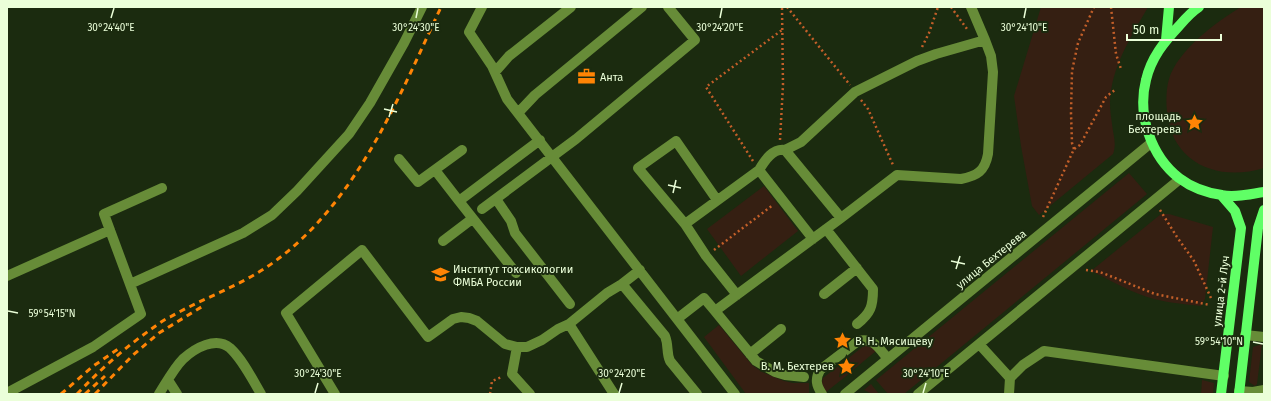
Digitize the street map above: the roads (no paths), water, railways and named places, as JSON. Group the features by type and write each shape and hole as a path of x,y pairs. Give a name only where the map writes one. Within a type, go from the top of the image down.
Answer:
{"main road":[{"path":"1166,40 1169,7"},
{"path":"1199,7 1193,11 1166,40 1157,52 1150,66 1145,81 1143,98 1144,119 1152,143 1163,163 1180,179 1195,188 1222,196 1264,192"},
{"name":"улица 2-й Луч","path":"1221,394 1241,228 1235,211 1222,196"},
{"path":"1239,393 1258,228 1264,210"}],"street":[{"path":"130,284 243,233 272,215 297,192 348,134 370,103 404,43 422,7"},
{"path":"482,7 469,32 495,72 508,99 640,270 730,392"},
{"path":"495,72 509,56 572,7"},
{"path":"518,113 535,95 642,7"},
{"path":"482,209 553,158 695,40 668,7"},
{"path":"715,311 897,175 961,179 970,178 983,169 987,162 988,154 993,72 991,56 981,41 971,7"},
{"path":"685,224 759,170 765,161 775,151 782,150 801,142 855,92 918,61 936,54 981,41"},
{"path":"459,201 540,140"},
{"path":"717,200 676,140 638,168 685,224 706,256 737,295"},
{"name":"улица Бехтерева","path":"848,393 1152,143"},
{"path":"399,159 418,182 462,150"},
{"path":"782,150 841,218"},
{"path":"435,170 472,219 516,273"},
{"path":"759,170 814,238"},
{"path":"918,394 1180,179"},
{"path":"7,393 93,347 141,314 104,214 162,188"},
{"path":"496,199 511,221 515,233 570,304"},
{"path":"443,241 472,219"},
{"path":"826,229 872,289 873,300 871,308 858,324"},
{"path":"7,276 110,230"},
{"path":"336,394 286,313 362,250 428,337 454,319 461,317 477,321 505,344 517,347 527,347 569,324 607,293 640,270"},
{"path":"824,294 857,268"},
{"path":"622,284 665,336 668,343 667,356 697,394"},
{"path":"677,319 704,298 756,361 775,372 785,375 804,377"},
{"path":"569,324 614,394"},
{"path":"750,354 781,329"},
{"path":"1245,335 1264,337"},
{"path":"822,394 816,382 817,375 820,370 858,341 870,341 875,344 888,359"},
{"path":"159,394 183,359 200,347 214,342 228,346 237,355 261,394"},
{"path":"979,344 1010,378"},
{"path":"517,347 512,374 530,394"},
{"path":"1009,394 1010,378 1023,365 1044,351 1224,376"},
{"path":"168,380 177,394"},
{"path":"1239,393 1264,390"}],"railway":[{"path":"77,394 121,353 140,337 167,318 249,278 274,262 303,238 329,210 352,179 373,146 392,111 441,7"},
{"path":"95,394 133,355 159,333 203,306"},
{"path":"61,394 92,367 118,349"},
{"path":"85,394 105,376"}],"place":[{"name":"Анта","path":"587,77"},
{"name":"площадь Бехтерева","path":"1194,122"},
{"name":"Институт токсикологии ФМБА России","path":"440,275"},
{"name":"В. Н. Мясищеву","path":"842,341"},
{"name":"В. М. Бехтерев","path":"847,366"}]}
